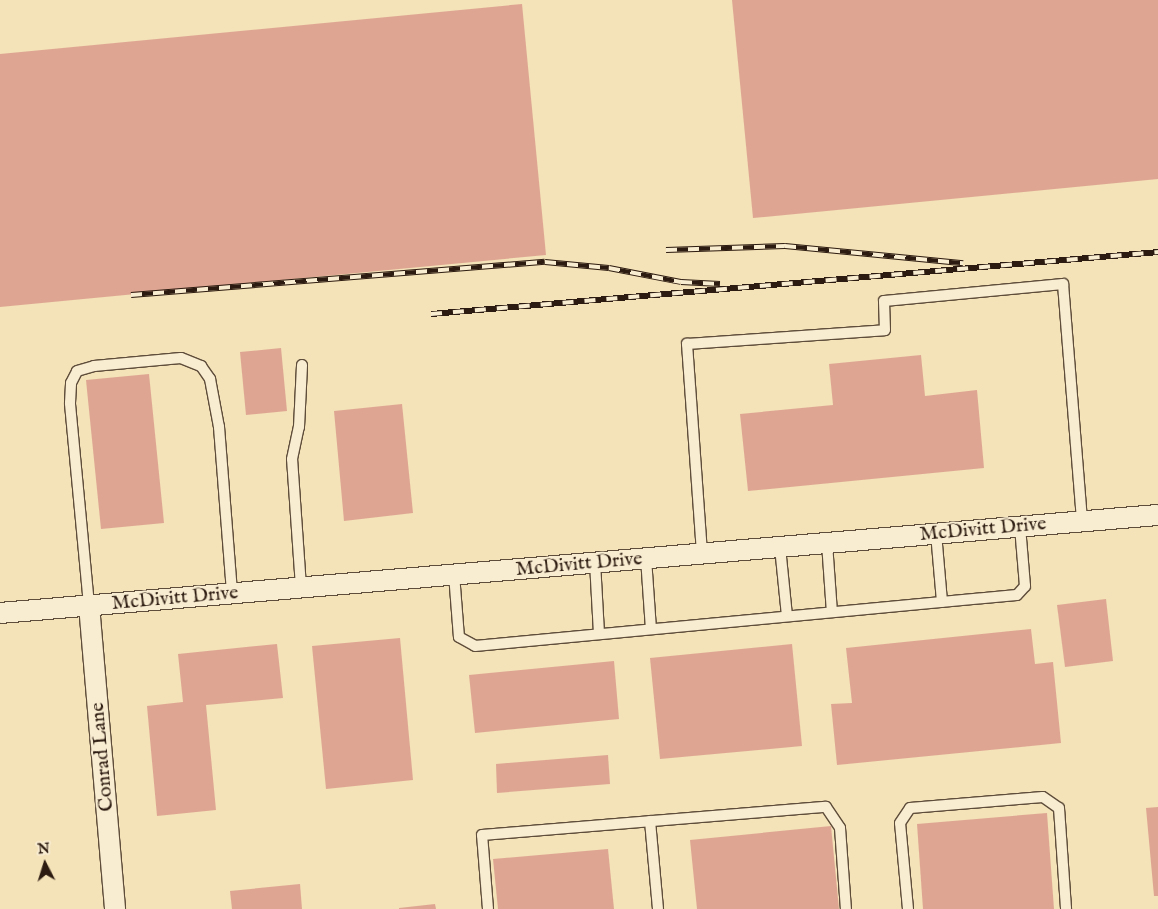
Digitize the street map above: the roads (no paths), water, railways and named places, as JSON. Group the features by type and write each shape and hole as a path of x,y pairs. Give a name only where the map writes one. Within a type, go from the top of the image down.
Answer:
{"street":[{"name":"McDivitt Drive","path":"0,613 1158,515"},
{"name":"Conrad Lane","path":"89,605 115,909"}],"lane":[{"path":"702,553 687,344 885,330 884,301 1063,284 1082,521"},
{"path":"89,605 70,403 70,383 77,371 94,366 181,358 201,366 210,379 219,427 232,593"},
{"path":"301,587 292,459 298,427 302,365"},
{"path":"454,574 459,637 474,646 1017,595 1025,586 1020,526"},
{"path":"936,533 942,602"},
{"path":"827,543 832,612"},
{"path":"780,547 787,616"},
{"path":"646,558 652,629"},
{"path":"595,562 599,634"},
{"path":"908,909 900,823 910,808 1043,798 1059,808 1066,909"},
{"path":"488,909 482,835 826,807 840,828 846,909"},
{"path":"650,821 658,909"}],"railway":[{"path":"666,250 785,246 963,263"},
{"path":"431,314 1158,252"},
{"path":"131,295 545,262 609,268 681,282 720,284"}]}
